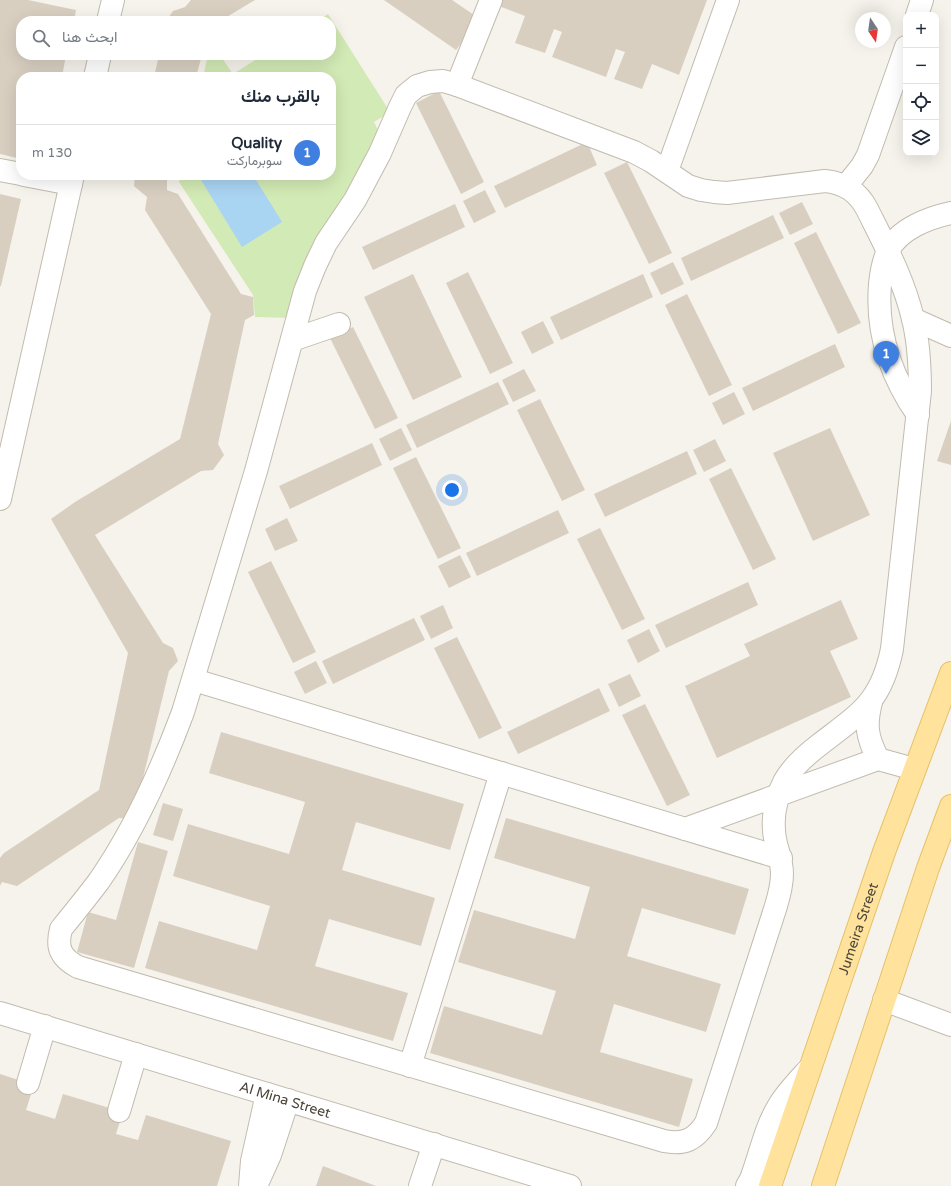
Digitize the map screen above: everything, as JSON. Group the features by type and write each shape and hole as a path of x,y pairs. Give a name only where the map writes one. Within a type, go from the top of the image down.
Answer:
{"main road":[{"name":"Jumeira Street","path":"770,1186 884,852 914,769 949,682"},
{"path":"822,1186 928,868 951,806"}],"street":[{"path":"109,16 113,0"},
{"path":"458,85 491,0"},
{"path":"667,171 728,0"},
{"path":"918,12 922,0"},
{"path":"846,186 862,166 868,155 906,48"},
{"path":"97,72 99,60"},
{"path":"871,702 858,715 808,754 785,780 777,796 773,827 782,874 776,906 706,1123 701,1132 684,1142 674,1143 664,1141 78,967 69,962 63,956 59,947 61,929 98,881 138,816 170,747 184,712 256,471 305,290 314,266 326,243 368,177 406,95 417,86 430,82 443,81 458,85 634,152 667,171 688,186 701,190 727,193 825,181 836,182 846,186 855,192 862,200 888,251 906,296 918,343 920,367 918,415 892,649 884,679 871,702 867,716 867,732 878,759"},
{"path":"0,170 16,174"},
{"path":"0,499 72,180"},
{"path":"918,415 906,398 896,378 882,337 880,294 882,272 888,251 900,236 917,224 936,216 951,213"},
{"path":"913,319 951,336"},
{"path":"292,340 339,324"},
{"path":"194,680 780,858"},
{"path":"685,829 878,759 914,769"},
{"path":"410,1066 501,773"},
{"path":"884,1000 951,1025"},
{"name":"Al Mina Street","path":"0,1013 570,1186"},
{"path":"22,1081 39,1024"},
{"path":"114,1109 130,1052"},
{"path":"747,1186 778,1107 787,1094 810,1069"},
{"path":"250,1186 252,1161 267,1094"},
{"path":"256,1186 270,1154 288,1100"},
{"path":"420,1186 434,1144"}],"green space":[{"path":"336,27 390,112 374,122 382,138 359,168 336,210 294,318 255,317 253,295 179,182 180,180 336,180 336,72 236,72 255,60 336,60"},
{"path":"207,60 223,60 232,72 204,72"}],"water":[{"path":"201,180 256,180 282,222 242,247"}],"building":[{"path":"0,0 28,0 76,10 75,16 16,16 16,60 65,60 63,72 16,72 16,158 0,154"},
{"path":"191,0 255,0 228,16 170,16 173,11 185,7"},
{"path":"384,0 452,0 477,17 469,44 462,42 456,50"},
{"path":"498,0 707,0 679,75 652,64 642,89 614,79 625,52 616,49 606,77 552,57 562,32 554,29 545,53 515,43 525,16 496,5"},
{"path":"158,60 201,60 197,72 155,72"},
{"path":"439,91 484,182 461,194 416,103"},
{"path":"587,142 597,165 505,208 494,186"},
{"path":"627,162 672,253 649,264 604,173"},
{"path":"135,180 167,180 167,190 178,194 241,294 253,297 254,315 245,320 218,444 224,455 213,470 201,471 95,535 163,643 173,648 178,661 169,671 133,819 119,818 17,886 2,882 0,886 0,858 4,853 99,790 128,653 51,519 75,502 180,439 211,314 145,210 147,197 134,186"},
{"path":"485,190 496,212 474,223 463,201"},
{"path":"0,194 21,199 1,286 0,286"},
{"path":"802,202 813,224 790,235 779,213"},
{"path":"455,204 465,227 373,270 362,247"},
{"path":"773,215 784,238 691,281 681,258"},
{"path":"816,232 861,323 838,334 794,243"},
{"path":"673,262 684,284 661,295 650,273"},
{"path":"468,272 513,363 490,374 446,283"},
{"path":"413,274 462,377 413,400 364,297"},
{"path":"643,274 653,297 561,340 550,317"},
{"path":"687,294 732,385 709,396 665,305"},
{"path":"543,321 554,343 532,354 521,332"},
{"path":"353,327 398,418 375,429 330,338"},
{"path":"835,344 845,367 753,411 742,388"},
{"path":"524,369 536,391 513,402 502,380"},
{"path":"498,382 509,404 417,448 406,425"},
{"path":"734,392 745,414 723,425 712,403"},
{"path":"540,399 585,490 562,501 517,410"},
{"path":"951,421 951,465 937,461"},
{"path":"401,428 412,450 390,461 379,439"},
{"path":"830,428 870,515 813,541 773,453"},
{"path":"715,439 726,461 704,472 693,450"},
{"path":"372,443 382,465 290,509 279,486"},
{"path":"687,451 697,474 605,517 594,494"},
{"path":"416,457 461,548 438,559 393,468"},
{"path":"731,468 776,559 753,570 709,479"},
{"path":"558,510 569,533 477,576 466,553"},
{"path":"287,518 298,541 275,551 265,529"},
{"path":"600,528 645,619 622,630 577,539"},
{"path":"460,555 471,577 449,588 438,566"},
{"path":"271,561 316,652 293,663 248,572"},
{"path":"748,582 758,605 666,648 655,625"},
{"path":"841,600 858,639 830,651 851,697 717,758 685,686 750,656 744,644"},
{"path":"443,605 453,628 431,639 420,616"},
{"path":"414,618 425,640 333,684 322,661"},
{"path":"649,629 660,651 638,663 627,640"},
{"path":"457,637 502,728 479,739 434,648"},
{"path":"316,661 327,683 305,694 294,672"},
{"path":"630,674 641,696 619,707 608,684"},
{"path":"599,688 610,711 518,754 507,732"},
{"path":"645,704 690,795 667,806 622,715"},
{"path":"221,732 464,804 450,850 356,822 342,870 435,898 421,946 329,919 315,966 408,993 393,1041 145,968 159,921 257,950 270,906 173,876 188,824 289,854 305,802 209,773"},
{"path":"163,803 183,809 173,841 153,835"},
{"path":"506,818 749,889 735,935 642,908 627,956 721,984 706,1032 614,1004 600,1052 693,1079 679,1127 430,1053 444,1006 542,1035 556,991 458,962 474,910 575,939 590,887 494,858"},
{"path":"138,842 168,851 134,968 77,952 88,912 116,920"},
{"path":"0,1074 34,1085 26,1110 55,1119 63,1094 123,1112 116,1134 138,1140 146,1115 231,1141 217,1186 0,1186"},
{"path":"323,1166 376,1186 316,1186"}],"place":[{"name":"Quality","path":"886,374"}]}
